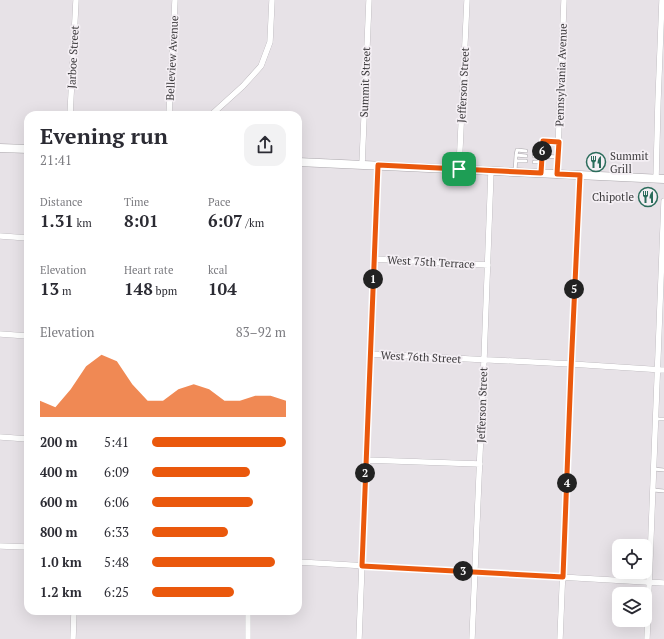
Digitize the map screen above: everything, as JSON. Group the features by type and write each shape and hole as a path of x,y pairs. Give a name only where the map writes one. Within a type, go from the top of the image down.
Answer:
{"main road":[{"path":"0,148 24,149"},
{"path":"302,162 660,179"}],"street":[{"name":"Jarboe Street","path":"70,111 76,0"},
{"name":"Belleview Avenue","path":"169,111 174,0"},
{"path":"215,111 243,86 261,66 270,42 272,0"},
{"name":"Summit Street","path":"362,165 369,0"},
{"name":"Jefferson Street","path":"459,169 467,0"},
{"name":"Pennsylvania Avenue","path":"557,174 564,0"},
{"path":"660,179 662,0"},
{"path":"359,639 378,165"},
{"name":"Jefferson Street","path":"472,639 491,170"},
{"path":"560,639 580,175"},
{"path":"647,639 657,370 663,263 664,201"},
{"path":"0,236 24,238"},
{"name":"West 75th Terrace","path":"374,259 488,265"},
{"path":"0,334 24,336"},
{"name":"West 76th Street","path":"370,354 664,370"},
{"path":"0,437 24,438"},
{"path":"366,460 480,464"},
{"path":"0,546 24,547"},
{"path":"302,562 664,583"},
{"path":"73,639 74,615"},
{"path":"248,615 248,639"}],"lane":[{"path":"541,173 543,141 559,142"},
{"path":"515,172 516,150 526,151"},
{"path":"534,151 542,152"},
{"path":"516,155 526,156"},
{"path":"534,156 558,157"},
{"path":"516,161 526,161"},
{"path":"534,162 542,162"},
{"path":"655,419 664,419"},
{"path":"653,469 664,470"},
{"path":"653,490 664,491"}],"place":[{"name":"Summit Grill","path":"596,162"},
{"name":"Chipotle","path":"648,197"}],"route":[{"path":"543,141 559,142 557,174 580,175 563,577 362,566 378,165 459,169 541,173 543,141"}]}
